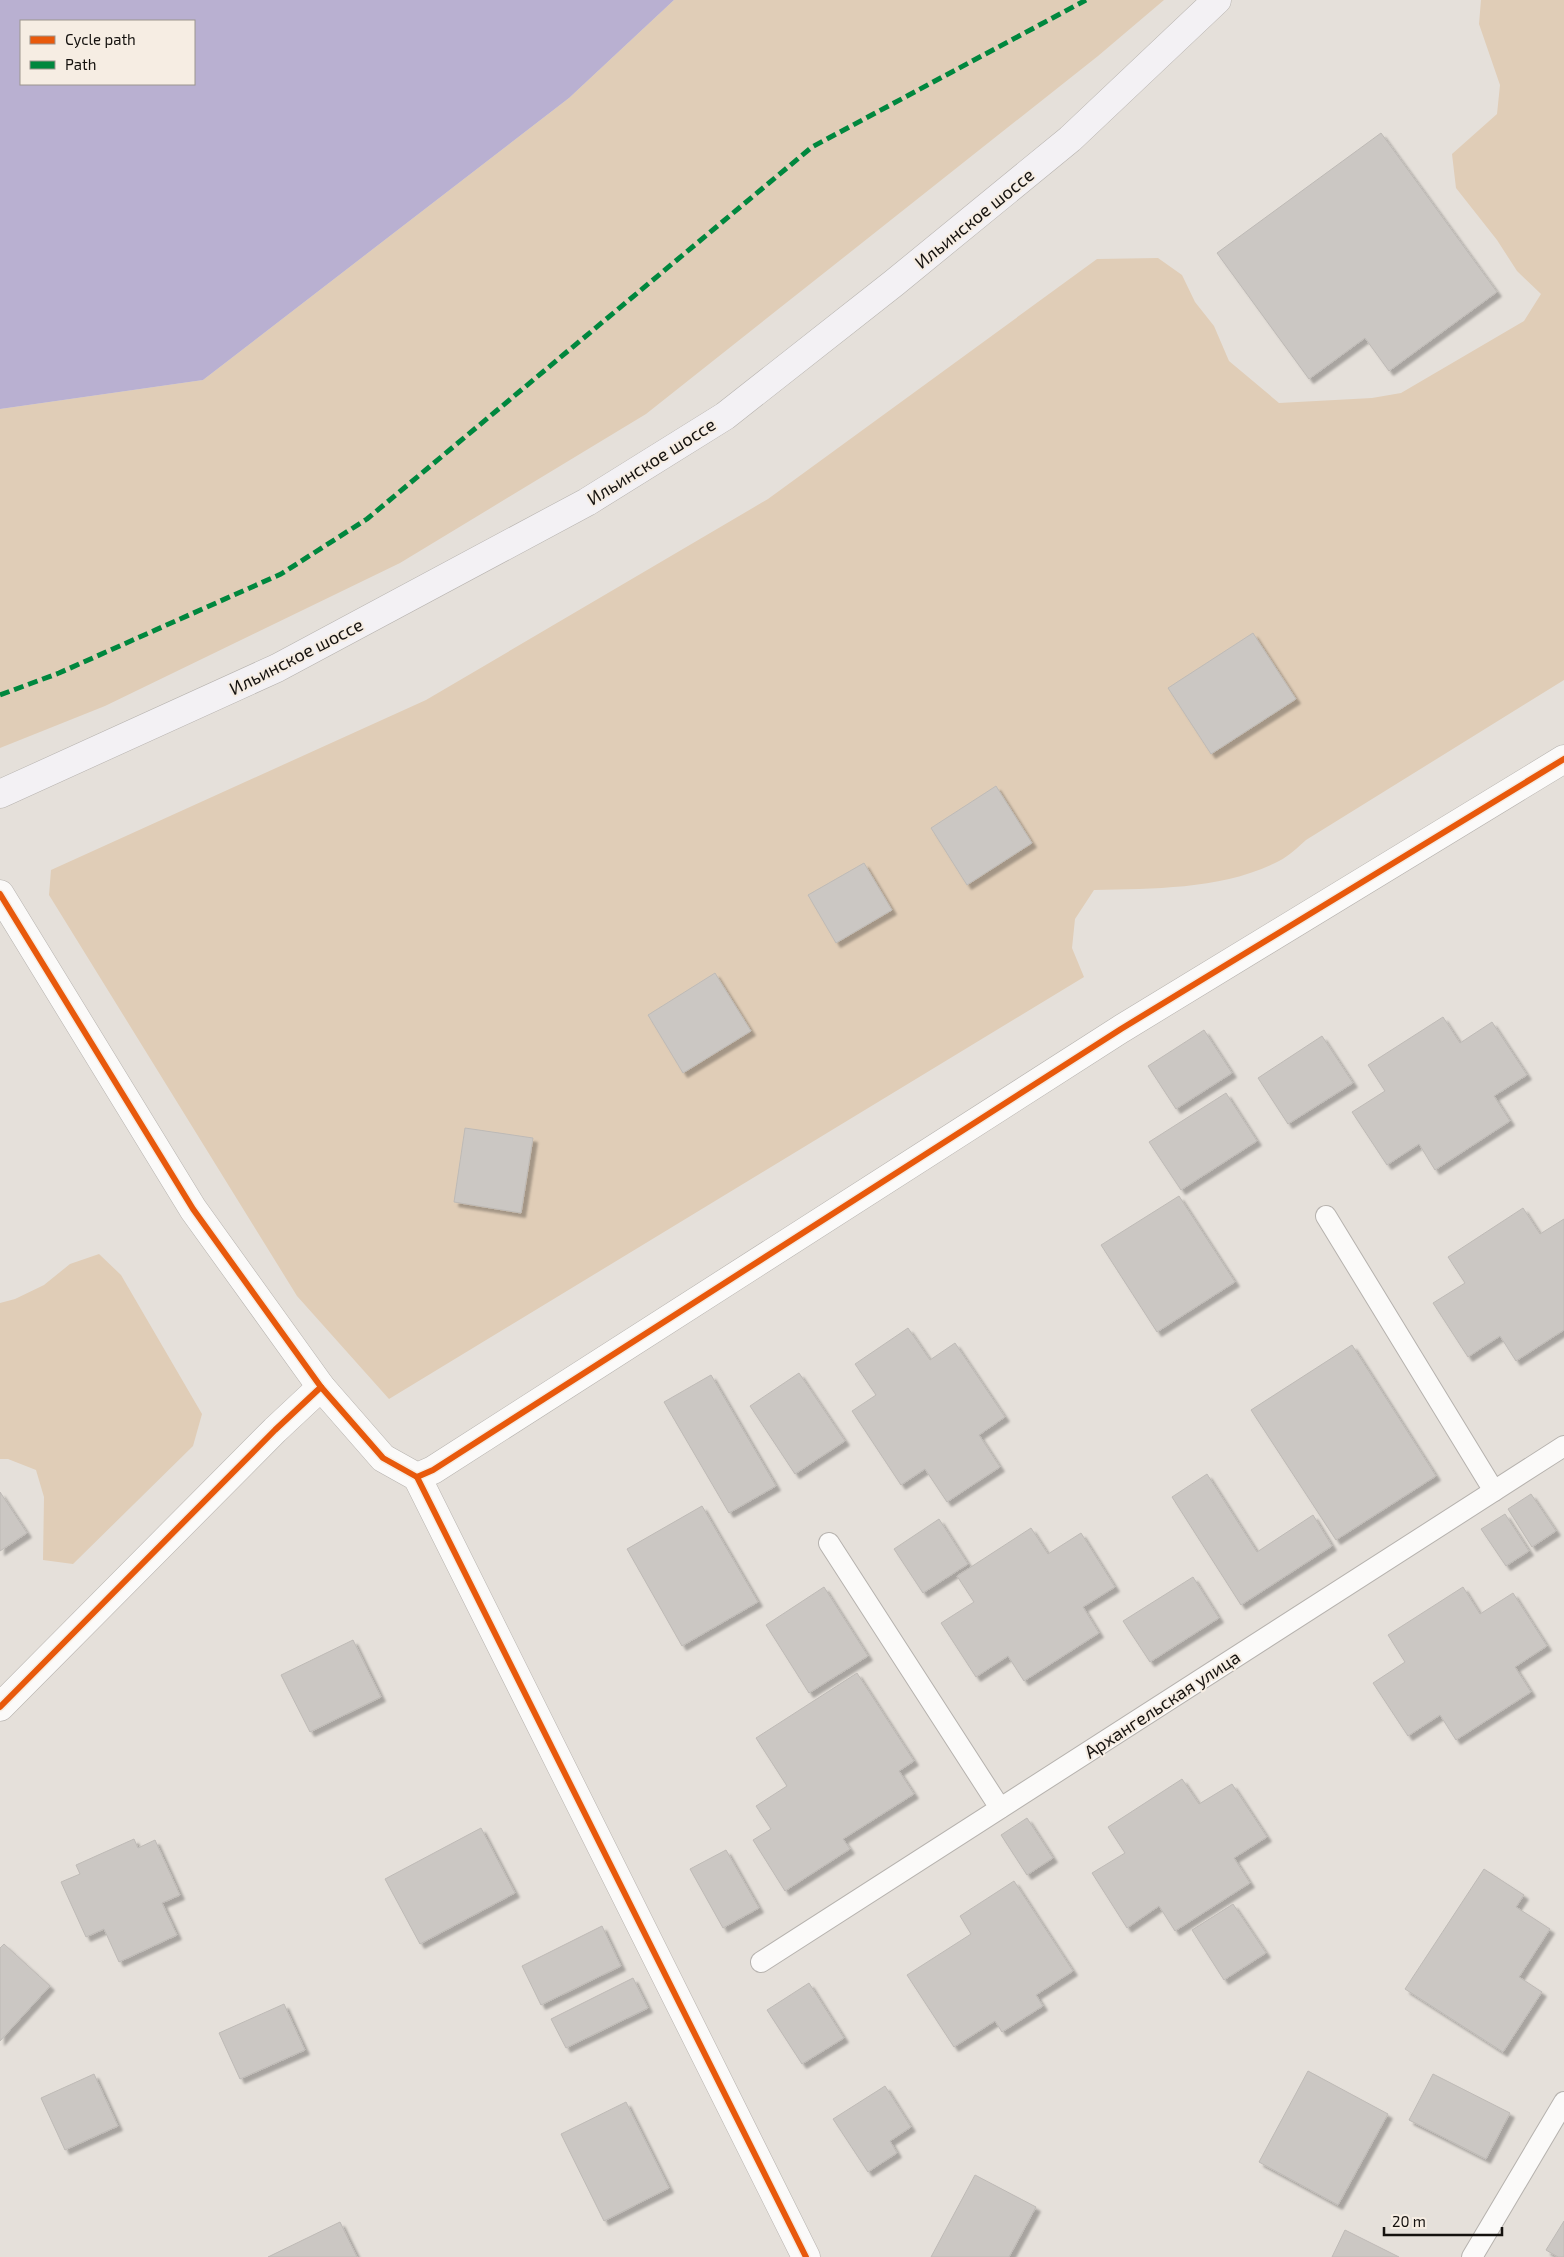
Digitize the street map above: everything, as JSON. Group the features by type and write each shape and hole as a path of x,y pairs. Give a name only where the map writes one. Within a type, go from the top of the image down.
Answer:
{"main road":[{"name":"Ильинское шоссе","path":"0,794 277,668 587,502 724,416 894,283 1070,139 1217,0"}],"street":[{"path":"417,1477 433,1470 1121,1029 1564,760"},
{"path":"0,894 192,1209 321,1387 383,1458 417,1477 806,2257"},
{"path":"0,1707 275,1430 321,1387"}],"lane":[{"path":"1326,1216 1494,1491"},
{"name":"Архангельская улица","path":"761,1962 1564,1446"},
{"path":"829,1543 1000,1808"},
{"path":"1472,2257 1564,2102"}],"shaded area":[{"path":"0,0 674,0 569,98 203,380 0,409"},
{"path":"674,0 1164,0 1098,56 646,414 400,563 105,706 0,748 0,409 203,380 569,98"},
{"path":"1481,0 1564,0 1564,680 1306,840 1279,861 1235,877 1188,886 1094,890 1075,919 1072,948 1084,977 389,1399 297,1296 49,895 51,870 426,700 768,499 1097,259 1158,258 1182,275 1195,302 1214,326 1229,361 1279,403 1372,398 1401,393 1524,321 1541,294 1517,271 1497,240 1456,188 1452,154 1497,114 1500,85 1479,24"},
{"path":"99,1254 121,1275 202,1414 193,1446 73,1564 43,1560 44,1497 36,1470 8,1459 0,1459 0,1303 15,1299 44,1285 70,1264"}],"building":[{"path":"1381,133 1497,292 1389,371 1365,338 1309,379 1217,253"},
{"path":"1253,633 1296,699 1211,754 1168,688"},
{"path":"996,786 1032,843 967,885 931,828"},
{"path":"864,863 892,910 836,943 808,895"},
{"path":"715,973 751,1031 683,1073 648,1015"},
{"path":"1443,1017 1460,1043 1492,1022 1527,1075 1494,1096 1510,1121 1435,1170 1419,1144 1387,1165 1352,1112 1385,1091 1368,1065"},
{"path":"1204,1030 1232,1073 1176,1109 1148,1066"},
{"path":"1322,1036 1353,1083 1288,1124 1258,1078"},
{"path":"1226,1093 1257,1141 1181,1190 1149,1142"},
{"path":"465,1128 533,1138 521,1213 454,1202"},
{"path":"1179,1196 1235,1282 1157,1332 1101,1245"},
{"path":"1523,1208 1540,1234 1564,1219 1564,1330 1516,1361 1500,1336 1468,1357 1433,1303 1465,1283 1448,1257"},
{"path":"908,1328 930,1360 955,1343 1005,1417 979,1435 1000,1467 947,1502 925,1469 901,1485 852,1411 876,1395 855,1364"},
{"path":"1352,1345 1436,1476 1336,1540 1251,1410"},
{"path":"799,1373 845,1441 795,1474 750,1406"},
{"path":"711,1375 776,1486 729,1513 664,1402"},
{"path":"1207,1474 1257,1552 1313,1515 1332,1546 1241,1605 1172,1497"},
{"path":"0,1492 27,1533 0,1551"},
{"path":"1531,1494 1556,1531 1532,1547 1508,1509"},
{"path":"702,1506 758,1602 682,1646 627,1549"},
{"path":"1505,1514 1529,1551 1506,1566 1481,1529"},
{"path":"939,1519 968,1564 923,1593 894,1549"},
{"path":"1031,1528 1048,1554 1081,1533 1115,1587 1083,1607 1099,1633 1024,1681 1008,1656 976,1677 941,1623 974,1602 957,1576"},
{"path":"1193,1577 1219,1618 1150,1662 1123,1621"},
{"path":"824,1587 868,1656 809,1693 766,1625"},
{"path":"1463,1587 1480,1614 1513,1593 1547,1646 1515,1667 1531,1692 1456,1740 1440,1715 1408,1736 1373,1683 1405,1662 1388,1635"},
{"path":"353,1640 381,1697 310,1732 281,1675"},
{"path":"857,1673 914,1761 899,1771 914,1794 843,1839 850,1849 785,1891 753,1840 771,1829 756,1806 787,1786 756,1738"},
{"path":"1182,1779 1199,1804 1232,1784 1267,1837 1234,1858 1250,1883 1175,1931 1159,1906 1127,1928 1092,1873 1125,1853 1108,1827"},
{"path":"1027,1818 1053,1858 1027,1875 1001,1835"},
{"path":"481,1828 515,1893 420,1944 385,1879"},
{"path":"134,1839 138,1848 155,1840 180,1895 162,1903 177,1935 119,1962 104,1929 86,1937 61,1882 80,1874 76,1865"},
{"path":"726,1850 759,1908 723,1928 690,1869"},
{"path":"1484,1869 1524,1895 1516,1907 1550,1929 1519,1977 1542,1992 1503,2052 1405,1989"},
{"path":"1014,1881 1073,1971 1036,1995 1043,2006 1002,2032 995,2021 954,2047 907,1975 971,1934 960,1916"},
{"path":"1233,1904 1266,1953 1224,1980 1192,1930"},
{"path":"602,1926 621,1966 541,2005 522,1966"},
{"path":"4,1944 50,1986 0,2041 0,1948"},
{"path":"633,1978 648,2008 566,2048 551,2019"},
{"path":"809,1983 844,2038 802,2064 767,2010"},
{"path":"284,2004 305,2050 240,2079 219,2033"},
{"path":"1308,2071 1388,2114 1338,2205 1259,2162"},
{"path":"94,2074 118,2126 65,2150 41,2098"},
{"path":"1433,2074 1510,2113 1486,2159 1409,2120"},
{"path":"885,2086 911,2127 890,2141 897,2153 868,2172 833,2119"},
{"path":"626,2102 669,2188 604,2221 561,2134"},
{"path":"975,2175 1036,2207 1009,2257 931,2257"},
{"path":"1564,2221 1564,2257 1558,2257 1546,2250"},
{"path":"340,2222 357,2257 268,2257"},
{"path":"1345,2230 1399,2257 1332,2257"}],"marked path":[{"path":"0,695 59,673 281,574 367,519 812,147 1086,0"}],"cycle path":[{"path":"0,894 193,1209 321,1387 383,1458 417,1477 433,1470 1121,1029 1564,759"},
{"path":"0,1707 275,1430 321,1387"},
{"path":"417,1477 806,2257"}]}
